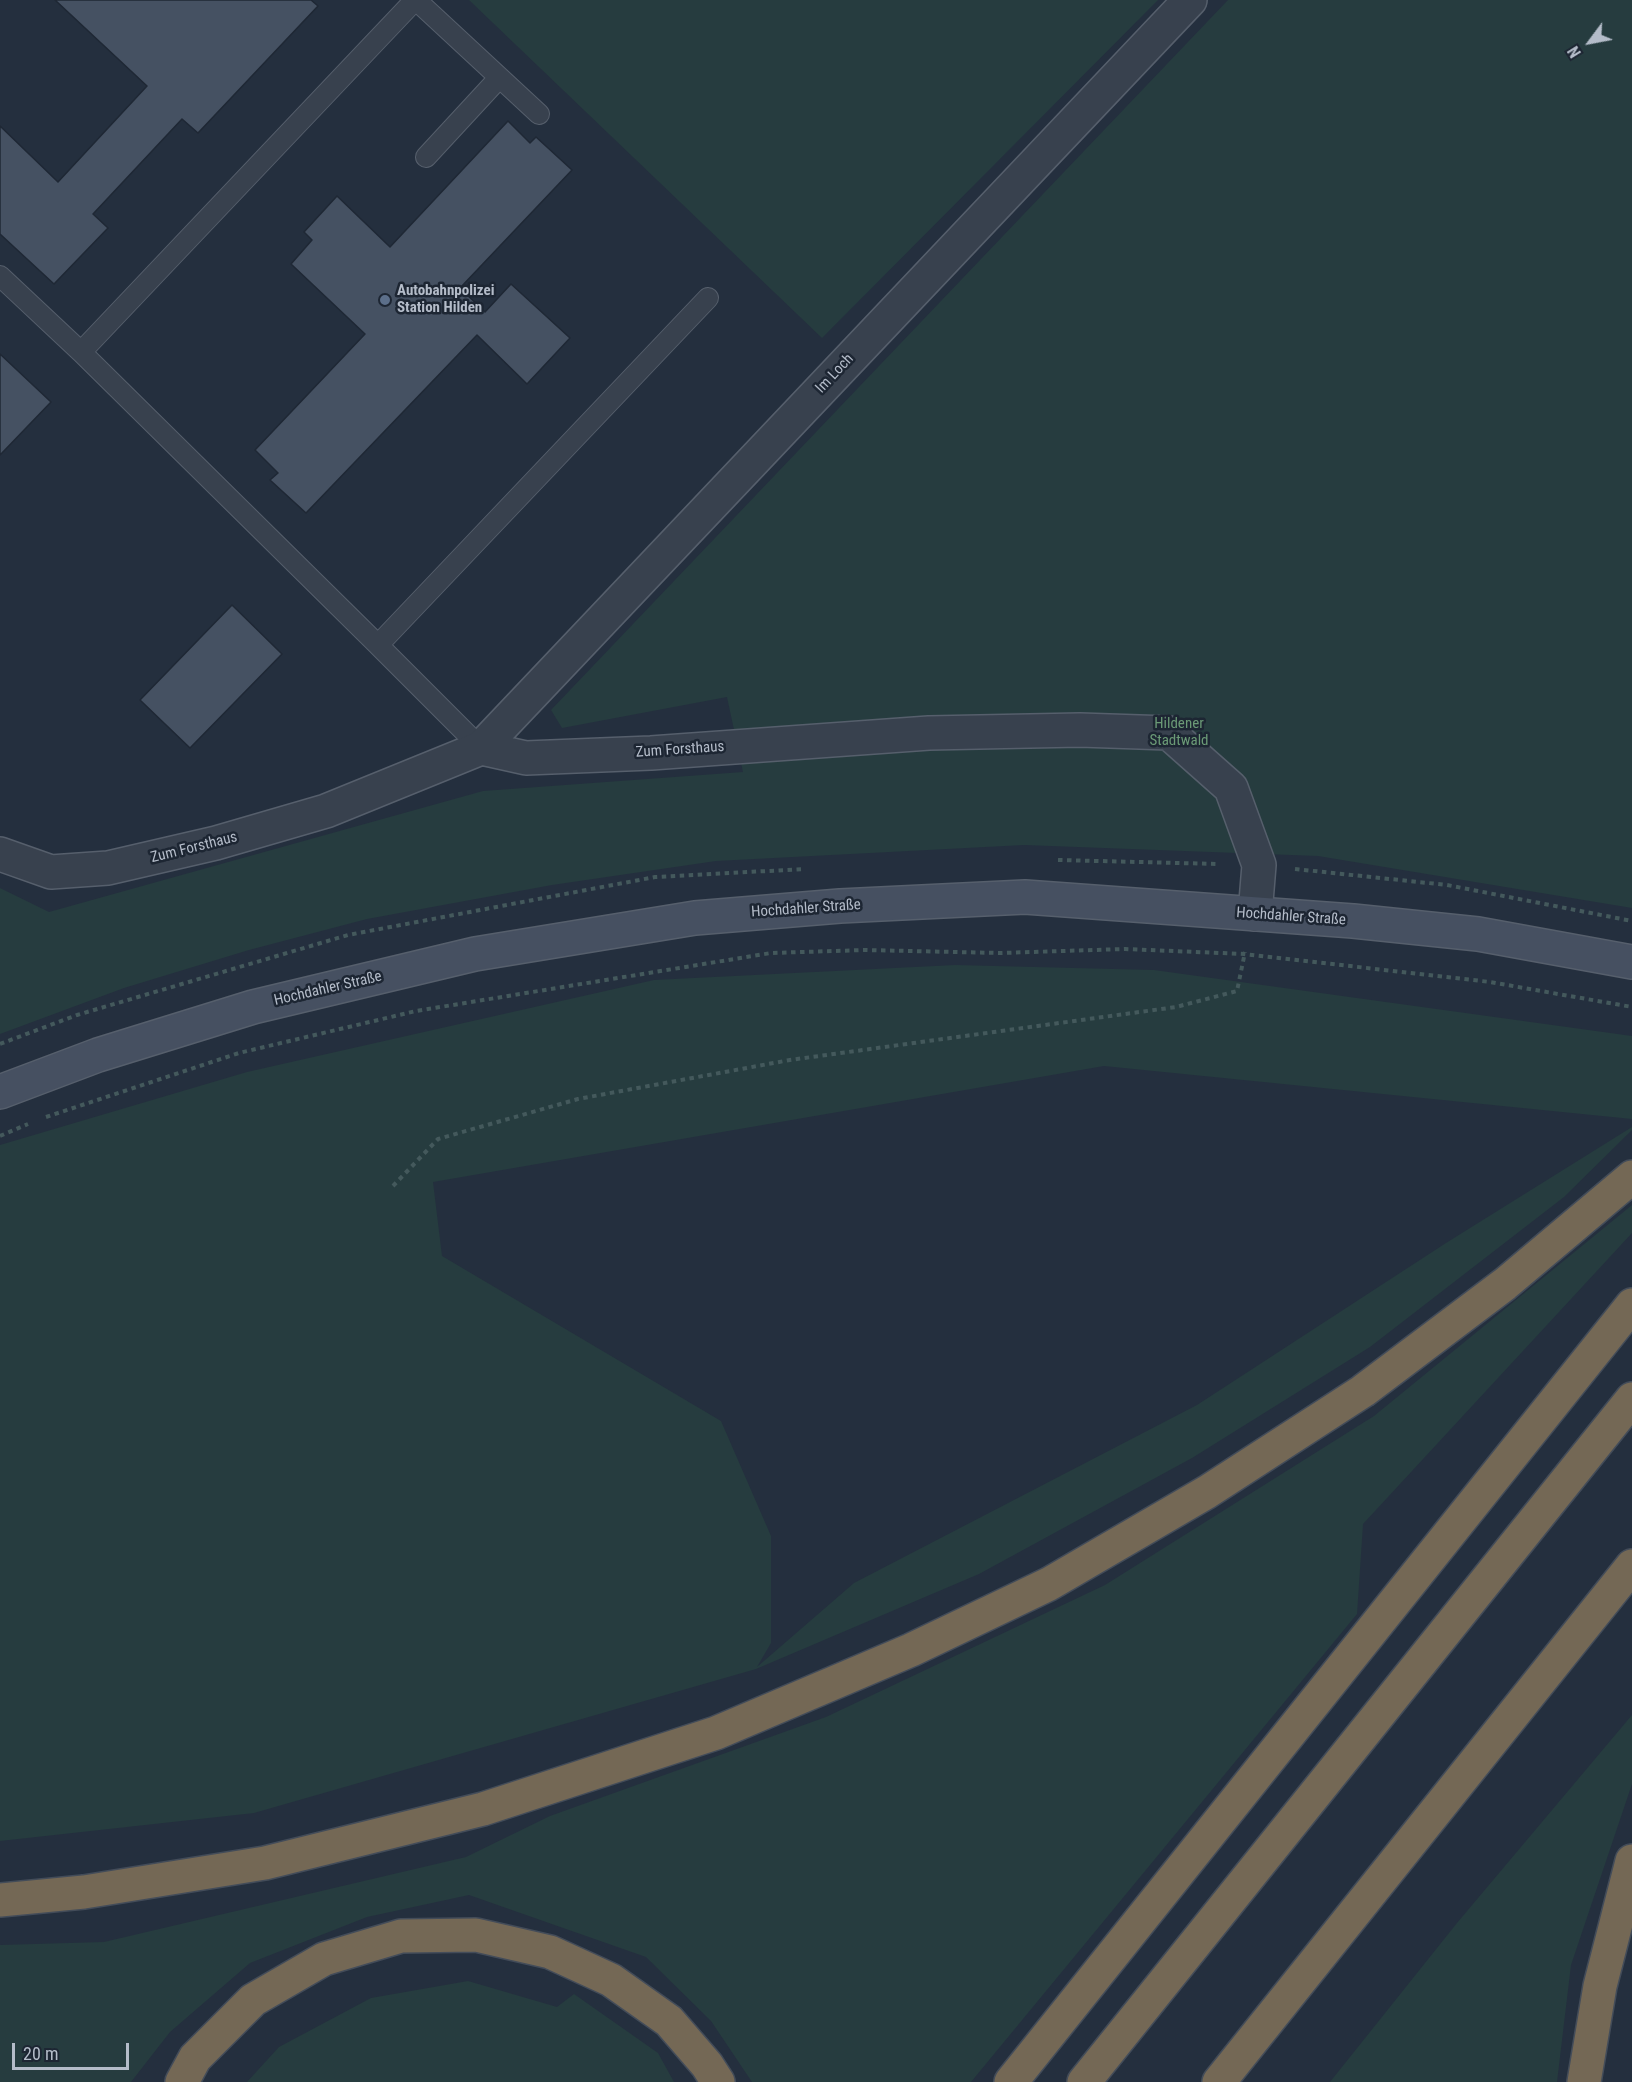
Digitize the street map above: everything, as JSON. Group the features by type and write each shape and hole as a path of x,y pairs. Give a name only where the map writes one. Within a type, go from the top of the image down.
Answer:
{"highway":[{"path":"0,1900 84,1892 265,1863 483,1809 716,1733 911,1650 1048,1584 1207,1492 1363,1391 1505,1284 1632,1177"},
{"path":"1011,2082 1632,1305"},
{"path":"1084,2082 1632,1399"},
{"path":"1219,2082 1632,1566"},
{"path":"1584,2082 1600,1986 1632,1861"},
{"path":"182,2082 195,2058 253,2000 324,1959 401,1936 476,1935 550,1952 611,1980 669,2021 707,2065 717,2082"}],"main road":[{"name":"Hochdahler Straße","path":"0,1092 98,1055 253,1007 476,954 695,918 840,906 1025,897 1478,934 1632,962"}],"street":[{"name":"Im Loch","path":"481,748 1190,0"},
{"name":"Zum Forsthaus","path":"0,854 51,872 108,868 216,843 326,811 481,748 526,758 651,753 929,733 1080,730 1169,733 1231,788 1259,865 1255,914"}],"lane":[{"path":"81,352 415,0 539,114"},
{"path":"426,157 499,78"},
{"path":"0,276 81,352 481,748"},
{"path":"378,645 708,298"}],"path":[{"path":"1259,865 1447,885 1632,921"},
{"path":"393,1185 438,1139 578,1099 790,1060 1197,1002 1237,991 1255,914"},
{"path":"0,1136 36,1120 239,1053 427,1009 771,953 865,950 1000,953 1125,949 1244,954 1490,982 1632,1007"}],"green space":[{"path":"469,0 1158,0 822,338"},
{"name":"Hildener Stadtwald","path":"1228,0 1632,0 1632,908 1318,856 1024,845 716,861 552,885 367,919 249,950 124,988 0,1034 0,888 49,912 483,791 743,772 727,697 562,728 551,710"},
{"path":"955,965 1154,970 1632,1036 1632,1119 1104,1066 433,1182 442,1256 721,1421 771,1536 771,1643 757,1667 854,1583 1197,1405 1446,1243 1632,1127 1632,1130 1564,1197 1370,1347 1192,1458 979,1574 756,1669 254,1813 0,1841 0,1145 247,1072 654,980"},
{"path":"1632,1205 1632,1233 1363,1524 1357,1614 971,2082 752,2082 711,2021 646,1957 469,1895 367,1917 250,1963 170,2032 131,2082 0,2082 0,1945 104,1942 466,1857 550,1816 826,1717 1105,1585 1374,1416"},
{"path":"1632,1715 1632,1784 1571,1965 1557,2082 1330,2082 1457,1923"},
{"path":"468,1981 557,2007 574,1994 658,2053 674,2082 247,2082 279,2047 371,1998"}],"building":[{"path":"55,0 311,0 318,6 198,133 182,119 93,214 108,228 54,284 0,234 0,126 58,182 147,86"},
{"path":"508,121 530,143 536,137 572,170 460,288 485,312 511,284 570,338 527,384 477,335 306,513 270,480 278,473 255,450 365,334 291,264 312,240 304,232 337,196 390,247"},
{"path":"0,354 51,402 0,455"},
{"path":"232,605 282,654 190,748 140,700"}],"place":[{"name":"Autobahnpolizei Station Hilden","path":"385,300"}]}
